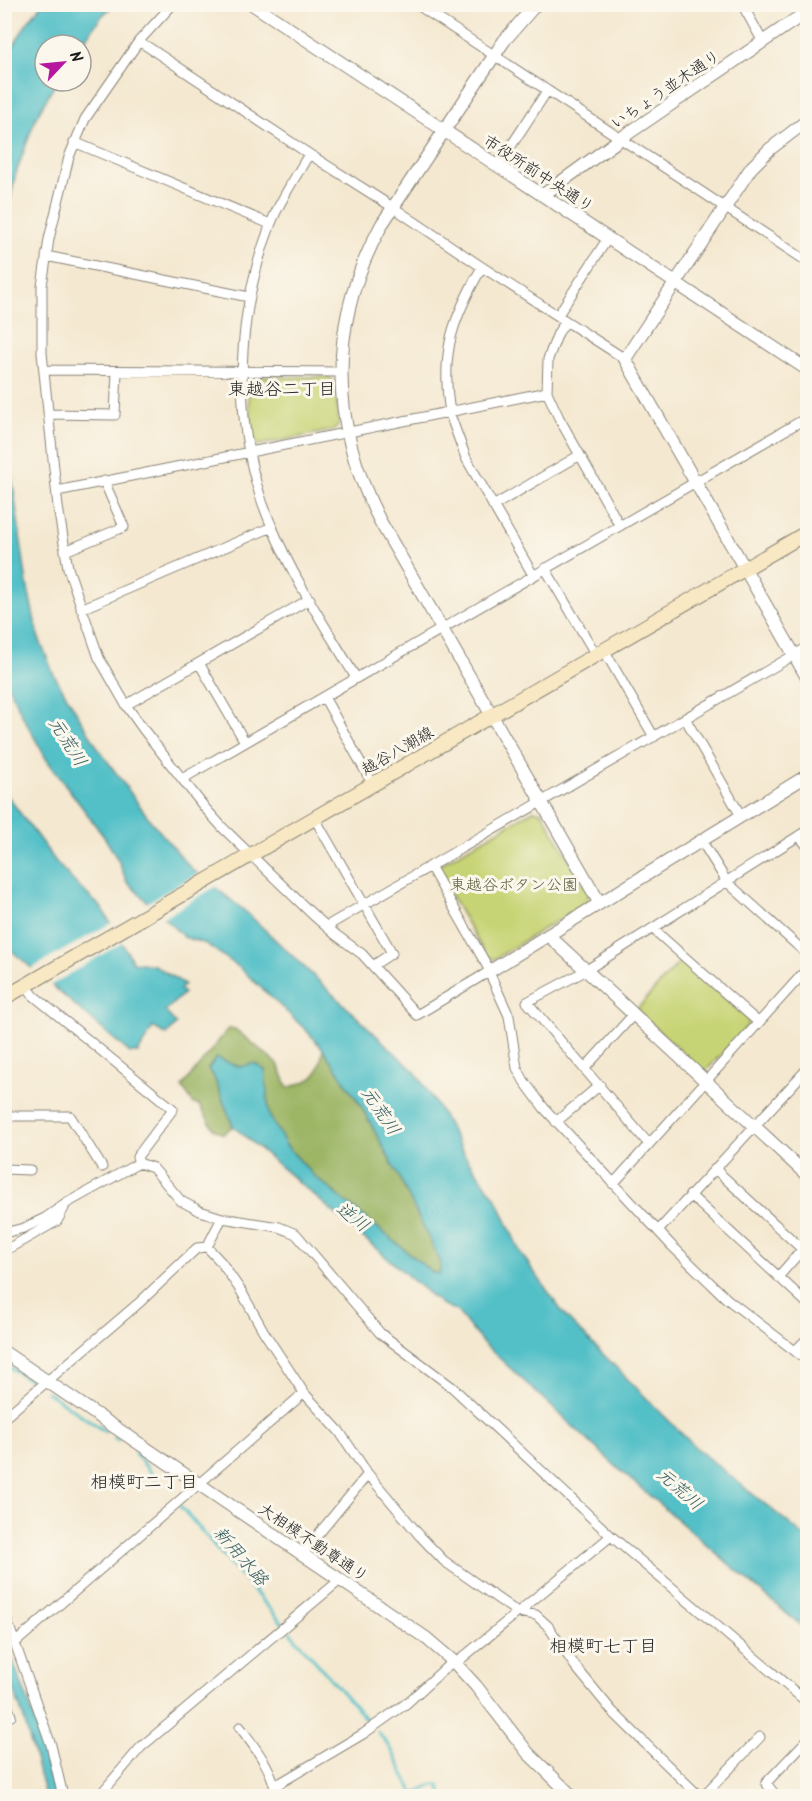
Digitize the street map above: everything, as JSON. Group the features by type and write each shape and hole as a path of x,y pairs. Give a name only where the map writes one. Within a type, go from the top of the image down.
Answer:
{"main road":[{"name":"越谷八潮線","path":"5,997 807,532"}],"street":[{"path":"172,4 139,41 85,119 74,142 46,256 42,286 41,327 44,370 65,551 73,585 99,658 126,705 245,858 374,965 417,1015 807,775"},
{"name":"市役所前中央通り","path":"252,4 807,370"},
{"path":"416,4 807,262"},
{"path":"536,4 512,30 494,56 370,246 355,284 344,329 341,372 342,408 357,470 367,496 600,902"},
{"path":"742,4 763,42"},
{"name":"いちょう並木通り","path":"543,195 620,139 807,11"},
{"path":"139,41 625,359 807,679"},
{"path":"498,166 547,91"},
{"path":"625,359 751,168 770,149 807,120"},
{"path":"74,142 270,224"},
{"path":"309,154 270,224 249,297 242,372 249,452 272,527 356,678"},
{"path":"608,238 562,318 548,359 547,392 620,526"},
{"path":"46,256 249,297"},
{"path":"482,267 462,301 450,339 446,382 450,412 466,458 533,575"},
{"path":"44,370 341,372"},
{"path":"48,414 115,415 117,371"},
{"path":"57,491 547,392"},
{"path":"182,779 807,417"},
{"path":"493,506 580,455"},
{"path":"65,551 124,526 105,481"},
{"path":"81,609 272,527"},
{"path":"545,568 654,737"},
{"path":"126,705 310,599"},
{"path":"327,926 807,647"},
{"path":"200,663 245,742"},
{"path":"324,697 372,783"},
{"path":"685,718 741,816"},
{"path":"314,817 392,953 374,965"},
{"path":"648,1143 527,1002 585,970 803,833 807,847"},
{"path":"701,840 727,882 807,955"},
{"path":"430,867 489,971 509,1016 517,1068 524,1081 556,1122 658,1231 727,1299 807,1361"},
{"path":"653,928 758,1022"},
{"path":"548,935 754,1126 805,1167"},
{"path":"613,1184 807,968"},
{"path":"29,983 34,996 173,1109 137,1157 139,1163"},
{"path":"585,1068 634,1014"},
{"path":"658,1231 807,1068"},
{"path":"556,1122 600,1085"},
{"path":"4,1116 70,1116 102,1167"},
{"path":"4,1233 24,1228 45,1218 67,1203 139,1163 153,1168 181,1201 200,1211 222,1218 279,1227 296,1234 380,1333 452,1387 611,1536 807,1703"},
{"path":"715,1168 805,1246 778,1277"},
{"path":"4,1169 30,1170"},
{"path":"690,1196 807,1304"},
{"path":"4,1251 57,1221 67,1203"},
{"path":"207,1247 222,1218"},
{"path":"4,1418 140,1302 197,1248 207,1247"},
{"path":"207,1247 221,1262 241,1291 264,1332 304,1393 339,1431 368,1474 444,1561 517,1612 536,1615 548,1626 575,1666 612,1711 701,1797 760,1737"},
{"path":"795,1352 807,1338"},
{"name":"大相模不動尊通り","path":"4,1352 426,1638 454,1662 476,1686 528,1753 572,1797"},
{"path":"16,1642 304,1393"},
{"path":"302,1554 368,1474"},
{"path":"275,1786 372,1728 407,1703 454,1662 611,1536"},
{"path":"99,1797 141,1747 340,1580"},
{"path":"4,1612 51,1744 63,1797"},
{"path":"4,1697 11,1716"},
{"path":"240,1727 262,1757 275,1786 276,1797"},
{"path":"776,1797 766,1783 807,1739"}],"green space":[{"path":"253,377 330,377 335,383 339,424 334,430 259,445 253,441 247,383"},
{"name":"東越谷ボタン公園","path":"534,810 542,812 589,894 587,902 495,959 487,957 437,872 439,865"},
{"path":"682,959 748,1019 748,1025 704,1072 636,1010"},
{"path":"228,1029 235,1029 278,1064 288,1088 314,1076 319,1067 323,1049 360,1104 396,1171 441,1263 439,1275 432,1272 313,1175 286,1145 269,1115 265,1070 240,1067 216,1058 208,1069 213,1075 233,1126 223,1134 214,1129 199,1105 194,1104 182,1087"}],"water":[{"path":"41,5 113,5 90,33 33,33 33,93 50,93 36,117 15,176 5,228 5,61 25,26"},
{"path":"4,423 27,584 38,636 54,675 98,748 150,820 191,868 246,912 416,1073 465,1156 497,1200 520,1252 566,1317 697,1449 807,1538 807,1631 622,1472 481,1341 457,1311 441,1304 233,1126 213,1075 208,1069 216,1058 240,1067 254,1063 265,1070 269,1115 286,1145 313,1175 432,1272 439,1274 441,1263 396,1171 360,1104 323,1049 240,968 206,944 184,937 127,882 105,838 47,760 23,717 5,679"},
{"path":"4,791 56,862 101,907 133,962 154,965 184,984 180,990 184,993 165,1011 176,1024 167,1035 153,1027 138,1053 130,1053 5,945"},
{"path":"4,1637 33,1714 55,1796 45,1796 24,1719 5,1666"}],"pier":[{"path":"201,872 218,885 161,919 145,904"},
{"path":"113,922 123,942 48,987 29,970"}],"waterway":[{"name":"新用水路","path":"4,1364 31,1381"},
{"name":"新用水路","path":"47,1392 106,1432"},
{"name":"新用水路","path":"114,1437 118,1440"},
{"name":"新用水路","path":"135,1453 156,1479"},
{"name":"新用水路","path":"180,1506 282,1623"},
{"name":"新用水路","path":"290,1632 370,1724"},
{"name":"新用水路","path":"378,1732 391,1749 414,1794 433,1785 439,1785 443,1796"}],"district":[{"name":"東越谷二丁目","path":"282,389"},
{"name":"相模町二丁目","path":"144,1482"},
{"name":"相模町七丁目","path":"603,1646"}],"water label":[{"name":"元荒川","path":"68,742"},
{"name":"元荒川","path":"381,1111"},
{"name":"逆川","path":"353,1217"},
{"name":"元荒川","path":"680,1489"}]}
